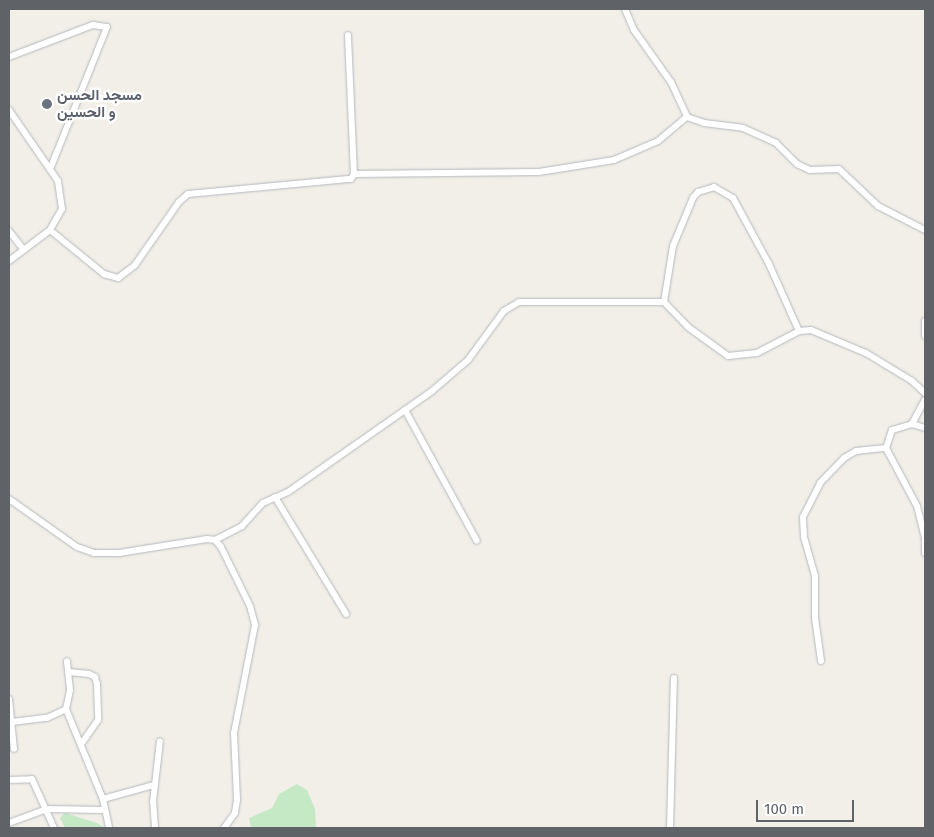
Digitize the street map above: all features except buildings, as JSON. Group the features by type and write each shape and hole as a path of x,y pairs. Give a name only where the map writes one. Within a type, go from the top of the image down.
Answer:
{"street":[{"path":"625,9 639,37 671,82 687,117 704,123 743,128 776,143 797,164 810,170 839,169 878,206 925,230"},
{"path":"9,58 93,25 107,27 51,167"},
{"path":"348,35 354,174"},
{"path":"9,110 51,167 61,190 62,209 50,230 9,261"},
{"path":"50,230 104,274 118,278 135,266 179,202 188,194 345,182 354,174 539,172 614,160 658,141 687,117"},
{"path":"664,302 673,246 689,206 698,192 714,188 732,198 769,264 799,331"},
{"path":"9,231 24,250"},
{"path":"9,499 77,547 94,553 215,540 242,526 260,505 288,492 405,410 468,360 511,305 541,301 664,302 688,327 728,356 757,353 799,331 810,330 866,353 912,381 925,393"},
{"path":"925,321 925,336"},
{"path":"912,424 925,400"},
{"path":"405,410 477,541"},
{"path":"925,428 912,424 889,432 886,448 917,506 925,540 925,553"},
{"path":"821,661 815,618 815,576 804,537 803,518 820,484 844,458 856,451 886,448"},
{"path":"275,497 346,614"},
{"path":"215,540 250,606 255,624 234,733 237,800 235,813 224,828"},
{"path":"67,661 70,690 66,709 82,743 103,799 109,828"},
{"path":"69,672 90,674 95,677 98,684 98,720 82,743"},
{"path":"670,828 674,678"},
{"path":"9,699 10,726 14,749"},
{"path":"10,726 47,718 66,709"},
{"path":"155,828 152,818 160,741"},
{"path":"9,780 32,779 54,828"},
{"path":"103,799 154,785"},
{"path":"9,823 47,809 104,810"}],"green space":[{"path":"297,784 307,790 315,809 316,828 251,828 249,818 272,808 279,794"},
{"path":"65,813 97,823 105,828 65,828 60,818"}],"place":[{"name":"مسجد الحسن و الحسين","path":"47,104"}]}
